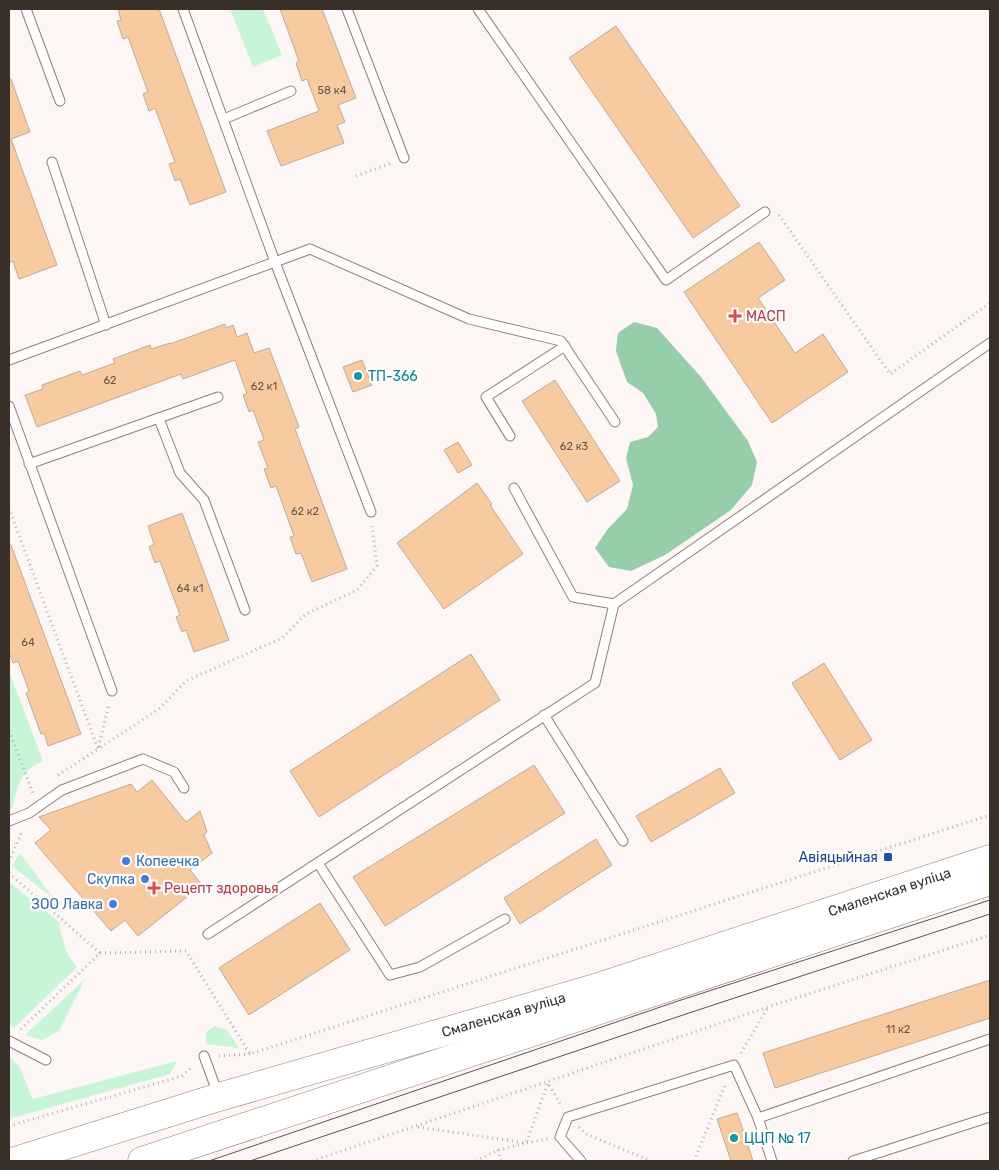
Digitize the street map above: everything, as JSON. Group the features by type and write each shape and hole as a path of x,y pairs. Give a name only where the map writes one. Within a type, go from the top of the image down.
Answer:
{"main road":[{"name":"Смаленская вуліца","path":"15,1161 220,1097 592,989 990,858"},
{"name":"Смаленская вуліца","path":"142,1161 990,881"}],"lane":[{"path":"26,9 60,101"},
{"path":"183,9 371,512"},
{"path":"347,9 404,158"},
{"path":"478,9 666,280 765,212"},
{"path":"224,119 291,91"},
{"path":"52,162 106,325"},
{"path":"9,360 310,249 469,319 561,341 615,422"},
{"path":"208,934 595,683 614,604 990,343"},
{"path":"510,436 486,397 565,346"},
{"path":"29,464 218,397"},
{"path":"9,406 112,691"},
{"path":"159,418 180,473 204,500 245,610"},
{"path":"514,488 573,597 614,604"},
{"path":"544,715 623,841"},
{"path":"9,821 29,813 62,790 143,759 174,772 184,788"},
{"path":"318,862 390,976 420,967 506,919"},
{"path":"758,1118 990,1039"},
{"path":"9,1041 46,1060"},
{"path":"204,1056 220,1097"},
{"path":"581,1161 560,1137 568,1118 734,1065 758,1118 772,1161"},
{"path":"853,1161 990,1117"}],"path":[{"path":"356,176 395,162"},
{"path":"765,212 772,204 890,374 990,303"},
{"path":"9,508 98,748"},
{"path":"57,776 160,708 186,681 282,638 306,614 357,590 377,566 371,512"},
{"path":"98,748 112,691"},
{"path":"9,731 36,798"},
{"path":"9,1126 182,1076 204,1056 250,1054 990,815"},
{"path":"9,873 100,952 186,951 250,1054"},
{"path":"312,1161 548,1083 768,1007 990,935"},
{"path":"16,1034 100,952"},
{"path":"548,1083 568,1118 586,1134 651,1161"},
{"path":"526,1143 548,1083"},
{"path":"417,1126 526,1143"},
{"path":"476,1161 498,1150 560,1137"},
{"path":"498,1150 501,1161"}],"green space":[{"path":"230,9 263,9 282,55 253,67"},
{"path":"634,322 657,328 701,377 748,441 757,462 752,485 731,510 665,555 631,571 609,567 595,548 607,530 627,509 633,485 626,458 630,442 648,437 658,427 656,414 643,393 627,382 616,351 618,333"},
{"path":"9,671 43,761 35,765 24,775 18,786 12,809 9,810"},
{"path":"20,853 54,899 12,866"},
{"path":"9,882 59,922 67,952 77,967 14,1028 9,1024"},
{"path":"85,979 59,1031 42,1040 25,1035"},
{"path":"215,1026 227,1030 239,1048 206,1044 206,1032"},
{"path":"9,1056 19,1066 33,1099 177,1061 170,1074 9,1119"}],"building":[{"path":"118,9 159,9 226,192 190,205 180,179 175,181 169,164 175,162 155,108 149,111 143,94 148,92 128,37 123,39 117,21 121,20"},
{"path":"280,9 322,9 356,98 338,105 345,122 337,125 344,143 281,166 267,131 319,111 307,79 302,81 296,63 299,61"},
{"path":"616,26 740,206 693,238 569,58"},
{"path":"9,79 11,79 30,132 11,139 57,265 19,279 13,261 9,263"},
{"name":"МАСП","path":"759,242 785,280 758,298 795,353 823,334 848,372 772,423 684,292"},
{"path":"225,324 226,328 233,325 237,337 247,333 254,353 269,348 299,427 295,429 347,569 312,582 301,553 296,554 290,537 294,536 276,486 271,488 264,469 268,468 258,442 264,440 253,410 249,412 243,395 247,394 235,360 183,379 181,374 37,427 25,395 43,389 42,385 80,371 82,375 115,363 113,359 150,345 151,349 170,344"},
{"name":"ТП-366","path":"362,360 372,385 353,392 343,367"},
{"path":"555,380 620,481 587,502 522,401"},
{"path":"458,442 472,465 458,473 444,450"},
{"path":"477,483 523,554 444,609 397,543"},
{"path":"182,513 229,640 194,652 186,630 182,632 176,617 180,615 160,561 155,563 149,547 154,544 148,526"},
{"path":"9,545 11,545 81,734 48,746 44,733 41,734 26,693 29,691 18,661 13,663 9,652"},
{"path":"471,654 500,700 319,817 290,771"},
{"path":"824,663 872,740 840,760 792,683"},
{"path":"534,765 565,813 385,926 353,877"},
{"path":"720,768 735,793 651,842 636,816"},
{"name":"Копеечка","path":"152,780 186,822 200,811 207,832 204,835 212,853 190,870 202,885 138,936 125,920 111,931 35,843 51,830 39,817 131,784 137,792"},
{"path":"596,839 612,865 520,924 504,898"},
{"path":"320,903 350,950 249,1015 219,968"},
{"path":"990,980 990,1018 775,1088 763,1053"},
{"name":"ЦЦП № 17","path":"737,1113 753,1161 731,1161 717,1119"}],"tram line":[{"path":"209,1161 678,1001 990,900"},
{"path":"250,1161 990,914"}],"place":[{"name":"МАСП","path":"735,316"},
{"name":"ТП-366","path":"358,376"},
{"name":"Авіяцыйная","path":"888,857"},
{"name":"Копеечка","path":"126,861"},
{"name":"Скупка","path":"145,879"},
{"name":"Рецепт здоровья","path":"154,888"},
{"name":"ЗОО Лавка","path":"113,904"},
{"name":"ЦЦП № 17","path":"734,1138"}]}
